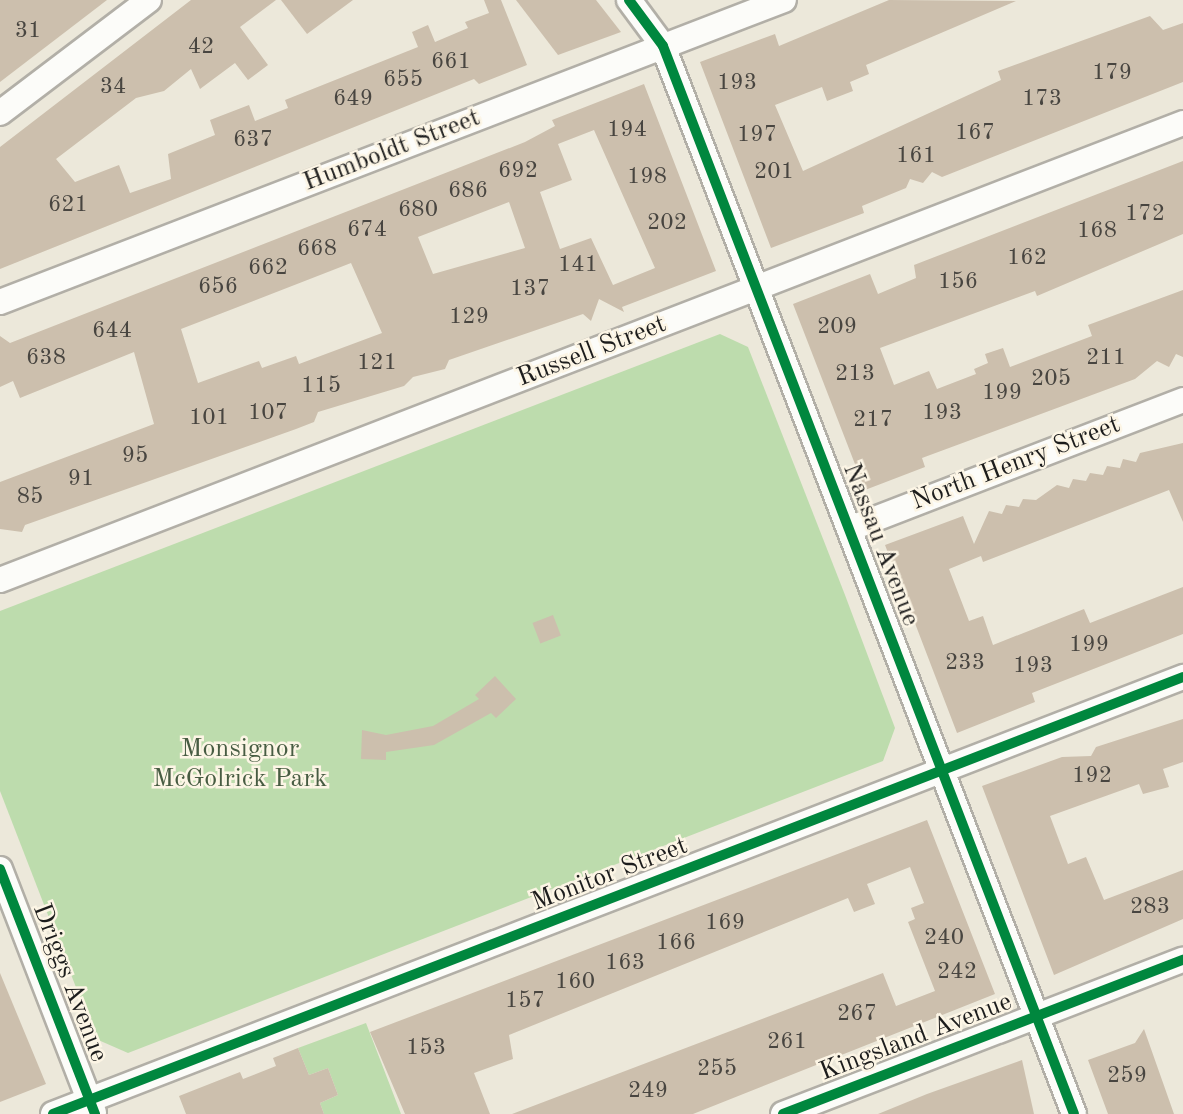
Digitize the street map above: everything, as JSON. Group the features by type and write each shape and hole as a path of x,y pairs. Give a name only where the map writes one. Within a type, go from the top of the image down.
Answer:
{"street":[{"path":"0,113 149,0"},
{"name":"Nassau Avenue","path":"629,0 663,46 1074,1114"},
{"name":"Humboldt Street","path":"0,302 783,0"},
{"name":"Russell Street","path":"0,580 1183,123"},
{"name":"North Henry Street","path":"849,529 1183,400"},
{"name":"Monitor Street","path":"53,1114 92,1107 1183,677"},
{"name":"Driggs Avenue","path":"0,869 92,1107"},
{"name":"Kingsland Avenue","path":"783,1114 1183,960"}],"green space":[{"name":"Monsignor McGolrick Park","path":"720,334 748,347 845,595 895,728 883,761 128,1053 96,1039 0,791 0,611"},
{"path":"366,1023 401,1114 324,1114 320,1103 338,1095 328,1068 309,1075 298,1048"}],"building":[{"path":"0,0 107,0 0,82"},
{"path":"191,0 276,0 240,27 268,65 248,80 235,63 200,89 191,69 164,91 136,98 56,159 75,182 119,165 130,193 171,179 168,154 215,135 210,120 249,105 255,121 288,108 285,100 418,47 412,32 428,25 435,42 468,28 465,22 489,13 484,0 501,0 527,65 479,84 474,79 0,269 0,147"},
{"path":"281,0 353,0 307,34"},
{"path":"516,0 596,0 621,32 558,55"},
{"path":"889,0 1016,1 866,65 869,74 850,82 853,91 827,101 822,87 775,105 803,171 1001,80 998,71 1150,16 1163,30 1183,23 1183,82 942,177 932,172 923,183 910,179 906,188 862,206 864,213 771,248 700,62 775,34 779,46"},
{"path":"644,84 716,271 622,307 624,312 599,299 591,321 583,314 449,360 445,369 413,377 404,386 318,412 314,422 296,429 25,525 22,532 0,529 0,482 154,424 134,352 20,398 13,381 0,387 0,336 10,343 525,142 555,126 552,120","holes":["594,130 655,268 613,285 591,238 560,249 540,192 572,180 558,144","509,202 525,248 433,274 418,237","351,263 382,333 299,364 296,356 262,368 259,361 198,383 181,329"]},
{"path":"1183,161 1183,234 1037,296 1035,291 880,348 894,385 929,371 937,389 976,374 974,369 988,363 985,354 1003,348 1010,367 1092,336 1088,325 1183,290 1183,357 1176,354 1169,367 1157,361 1135,379 922,458 925,467 865,490 793,304 870,274 878,294 916,278 914,265"},
{"path":"1183,443 1183,522 1169,490 983,562 981,556 949,569 969,621 983,616 993,645 1084,609 1090,623 1183,587 1183,634 1032,693 1035,702 957,733 885,545 963,516 974,544 989,511 1002,514 1006,505 1019,507 1023,499 1036,500 1057,485 1069,488 1073,479 1086,481 1090,473 1103,475 1107,466 1120,468 1123,459 1136,462 1140,453"},
{"path":"553,615 561,636 540,643 532,623"},
{"path":"495,676 516,699 496,718 491,713 434,745 386,752 386,760 361,759 362,730 386,735 433,726 479,699 475,695"},
{"path":"1183,719 1183,762 1163,769 1169,787 1143,794 1139,784 1050,816 1068,864 1086,857 1104,900 1183,870 1183,919 1054,975 982,786 1062,757 1091,756 1096,747"},
{"path":"927,820 995,994 693,1114 512,1114 883,973 896,1006 935,991 908,922 915,919 911,908 924,903 910,867 867,884 875,904 854,912 848,898 509,1035 513,1059 474,1073 490,1114 405,1114 370,1032"},
{"path":"0,973 46,1084 0,1102"},
{"path":"1144,1029 1174,1114 1108,1114 1088,1060 1135,1043"},
{"path":"298,1048 309,1075 328,1068 338,1095 320,1103 324,1114 186,1114 179,1096 240,1072 243,1079 276,1066 273,1058"},
{"path":"1022,1060 1034,1114 878,1114 927,1094"}],"cycle path":[{"path":"629,0 663,46 1074,1114"},
{"path":"53,1114 1183,677"},
{"path":"0,869 95,1114"},
{"path":"783,1114 1183,960"}]}
